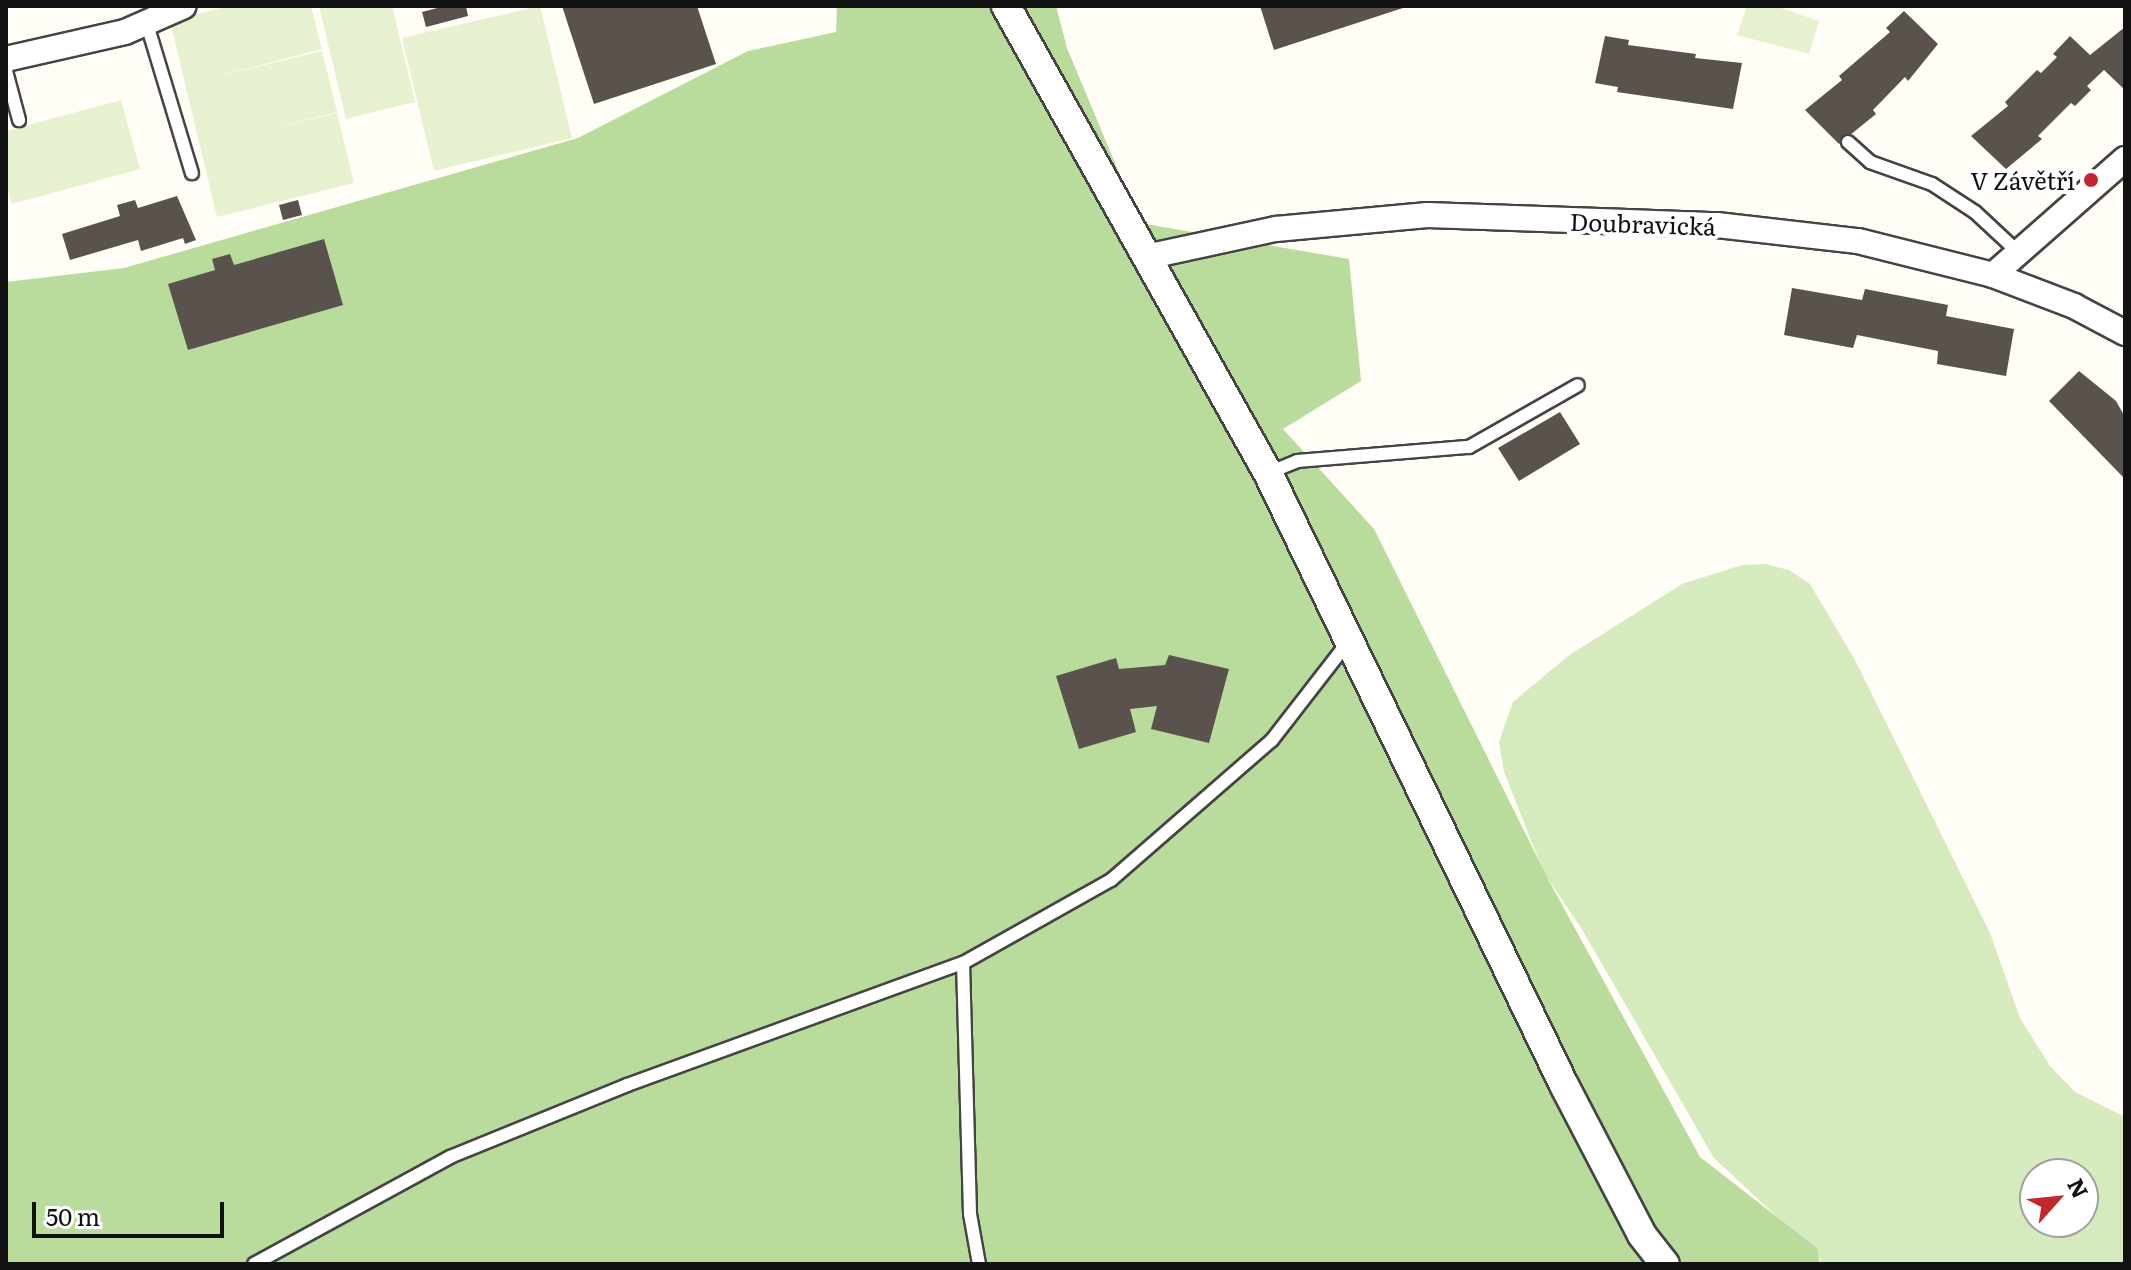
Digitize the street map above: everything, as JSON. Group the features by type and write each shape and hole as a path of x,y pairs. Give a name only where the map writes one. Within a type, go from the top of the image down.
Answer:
{"street":[{"path":"6,59 125,32 184,6"},
{"path":"1006,6 1268,473 1564,1085 1642,1235 1665,1264"},
{"path":"1993,275 2125,159"},
{"name":"Doubravická","path":"1146,257 1276,229 1427,215 1717,225 1858,241 1993,275 2074,306 2125,333"}],"lane":[{"path":"146,21 192,173"},
{"path":"6,71 19,120"},
{"path":"1848,142 1870,162 1943,191 2019,253"},
{"path":"1268,473 1297,461 1469,447 1578,385"},
{"path":"254,1264 450,1157 627,1085 963,963 1111,880 1272,740 1350,640"},
{"path":"963,963 970,1214 979,1264"}],"green space":[{"path":"229,6 311,6 322,49 211,78 322,51 337,112 260,131 337,113 354,183 217,217 170,21"},
{"path":"319,6 392,6 415,102 346,119"},
{"path":"540,6 572,138 434,171 402,38"},
{"path":"837,6 1056,6 1067,48 1140,223 1349,259 1361,381 1283,429 1374,529 1549,881 1700,1157 1817,1248 1820,1264 6,1264 6,282 124,268 578,138 748,51 836,32"},
{"path":"1747,6 1775,6 1819,21 1809,54 1737,35"},
{"path":"121,100 140,169 12,204 6,185 6,131"},
{"path":"1766,564 1789,570 1810,584 1855,660 1990,933 2020,1018 2050,1066 2075,1092 2125,1117 2125,1264 1822,1264 1818,1255 1714,1158 1583,931 1544,873 1504,772 1499,742 1513,702 1568,656 1682,584 1742,565"}],"building":[{"path":"445,6 466,6 468,16 426,27 422,12"},
{"path":"562,6 697,6 716,64 594,104"},
{"path":"1260,6 1406,6 1406,7 1274,50"},
{"path":"1904,11 1938,44 1908,81 1905,77 1873,110 1876,114 1839,144 1805,110 1842,80 1839,76 1890,32 1886,28"},
{"path":"2125,27 2125,90 2104,70 2087,86 2091,90 2075,106 2071,103 2038,136 2042,139 2006,169 1971,136 2008,106 2005,102 2037,70 2041,73 2057,57 2053,54 2070,36 2090,55"},
{"path":"1605,36 1629,40 1628,45 1742,63 1733,109 1617,92 1618,87 1595,83"},
{"path":"177,196 196,240 185,244 183,238 141,251 138,240 70,260 62,234 120,216 117,205 135,200 138,208"},
{"path":"298,200 302,215 283,220 279,205"},
{"path":"324,239 343,305 188,350 168,284 215,270 212,259 230,254 234,265"},
{"path":"1792,288 1862,300 1865,289 1948,305 1946,316 2014,329 2006,376 1937,364 1938,351 1857,335 1853,348 1784,335"},
{"path":"2079,371 2116,401 2125,417 2125,479 2049,401"},
{"path":"1560,412 1580,444 1519,481 1498,448"},
{"path":"1169,655 1229,669 1209,743 1151,729 1157,706 1130,709 1136,732 1079,749 1056,676 1116,658 1119,669 1165,665"}],"place":[{"name":"V Závětří","path":"2091,180"}]}
